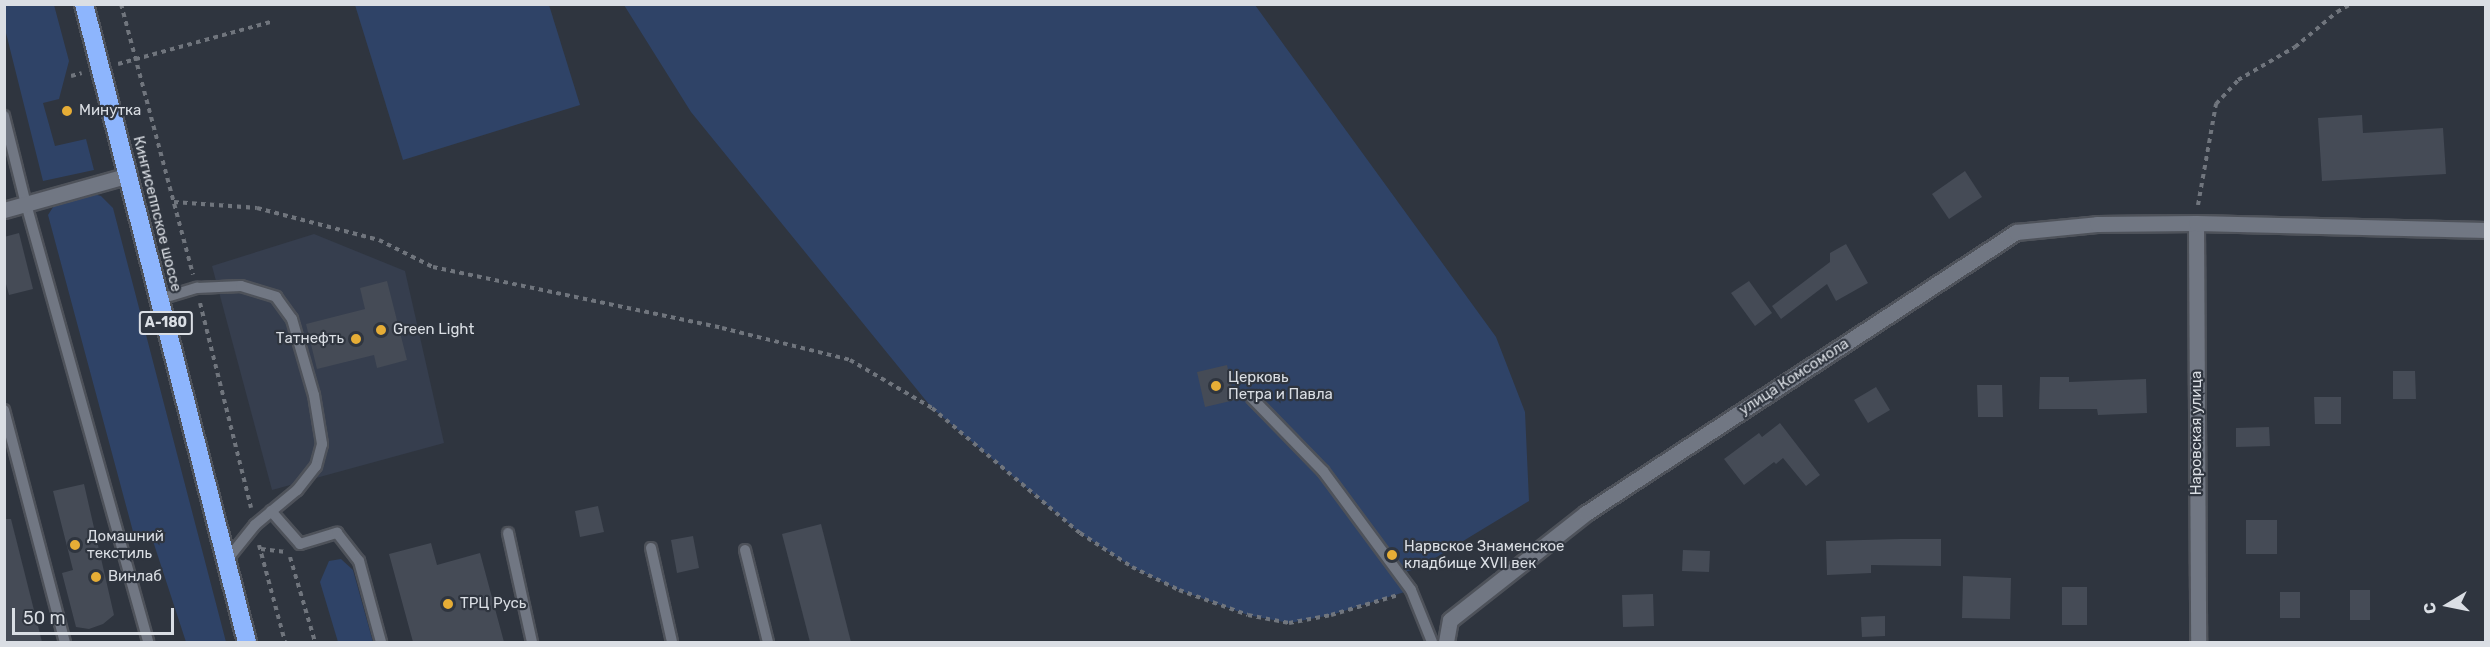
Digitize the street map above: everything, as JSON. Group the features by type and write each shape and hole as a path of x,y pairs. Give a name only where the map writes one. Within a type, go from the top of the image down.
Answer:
{"highway":[{"name":"Кингисеппское шоссе","path":"84,4 247,642"}],"street":[{"path":"4,210 129,175"},
{"name":"улица Комсомола","path":"1446,642 1450,620 1586,513 2016,232 2097,224 2196,223 2486,230"},
{"name":"Наровская улица","path":"2196,223 2198,642"}],"lane":[{"path":"4,116 26,204 148,642"},
{"path":"160,299 197,288 241,286 276,297 292,319 314,394 322,444 316,466 297,490 255,525 226,561"},
{"path":"1252,398 1323,471 1411,590 1432,642"},
{"path":"4,410 65,642"},
{"path":"271,511 300,544 337,533 359,561 381,642"},
{"path":"508,533 532,642"},
{"path":"651,548 672,642"},
{"path":"746,550 768,642"}],"path":[{"path":"122,4 197,288 260,549 285,642"},
{"path":"2196,223 2207,143 2216,104 2238,80 2295,47 2337,12 2351,4"},
{"path":"71,76 271,22"},
{"path":"174,202 257,208 379,240 433,267 722,328 850,360 932,408 1080,533 1132,567 1179,590 1248,615 1289,623 1331,615 1411,590"},
{"path":"260,549 289,552 315,642"}],"shaded area":[{"path":"5,5 54,5 69,61 59,99 43,103 55,146 86,139 94,170 43,181 5,29"},
{"path":"355,5 549,5 580,105 403,160"},
{"path":"624,5 1255,5 1496,337 1525,412 1529,501 1417,569 1399,573 1411,590 1331,615 1289,623 1248,615 1179,590 1132,567 1080,533 932,408 691,112"},
{"path":"86,192 101,196 113,208 226,642 186,642 152,538 135,539 48,215 57,201"},
{"path":"314,234 405,271 444,443 272,490 212,266"},
{"path":"341,559 353,570 373,642 338,642 320,582 329,561"}],"building":[{"path":"2362,115 2363,133 2443,128 2446,174 2322,181 2318,118"},
{"path":"1965,171 1982,197 1949,219 1932,194"},
{"path":"19,233 33,289 9,295 4,277 4,237"},
{"path":"1846,244 1868,283 1836,301 1827,284 1781,319 1772,306 1830,262 1830,253"},
{"name":"Татнефть","path":"387,281 407,360 377,368 374,355 317,369 306,324 365,309 360,288"},
{"path":"1749,281 1772,313 1755,326 1731,293"},
{"name":"Церковь Петра и Павла","path":"1227,365 1235,400 1205,407 1197,372"},
{"path":"2393,371 2415,371 2416,399 2393,399"},
{"path":"2040,377 2069,377 2069,382 2146,379 2147,413 2098,415 2097,409 2039,409"},
{"path":"1977,385 2002,385 2003,417 1978,417"},
{"path":"1876,387 1890,410 1868,423 1854,400"},
{"path":"2314,397 2341,397 2341,424 2315,424"},
{"path":"1780,423 1820,475 1806,486 1783,458 1776,464 1774,462 1744,485 1724,459 1759,433 1762,437"},
{"path":"2269,427 2270,446 2236,447 2236,428"},
{"path":"84,484 114,615 103,624 89,629 76,627 62,573 73,570 53,491"},
{"path":"598,506 604,532 580,537 575,511"},
{"path":"4,519 11,519 42,642 4,642"},
{"path":"2246,520 2277,520 2277,554 2246,554"},
{"path":"821,524 851,642 810,642 782,534"},
{"path":"693,536 699,568 677,573 671,540"},
{"path":"1941,539 1941,566 1871,565 1871,573 1827,575 1826,541"},
{"name":"ТРЦ Русь","path":"431,543 437,565 480,553 504,642 413,642 389,554"},
{"path":"1683,550 1710,551 1709,572 1682,571"},
{"path":"1963,576 2011,578 2010,619 1962,618"},
{"path":"2062,587 2087,587 2087,625 2062,625"},
{"path":"2350,590 2370,590 2370,620 2350,620"},
{"path":"2280,592 2300,592 2300,618 2280,618"},
{"path":"1653,594 1654,626 1623,627 1622,595"},
{"path":"1885,616 1885,636 1862,637 1861,617"}],"place":[{"name":"Минутка","path":"67,111"},
{"name":"Green Light","path":"381,330"},
{"name":"Татнефть","path":"356,339"},
{"name":"Церковь Петра и Павла","path":"1216,386"},
{"name":"Домашний текстиль","path":"75,545"},
{"name":"Нарвское Знаменское кладбище XVII век","path":"1392,555"},
{"name":"Винлаб","path":"96,577"},
{"name":"ТРЦ Русь","path":"448,604"}]}
